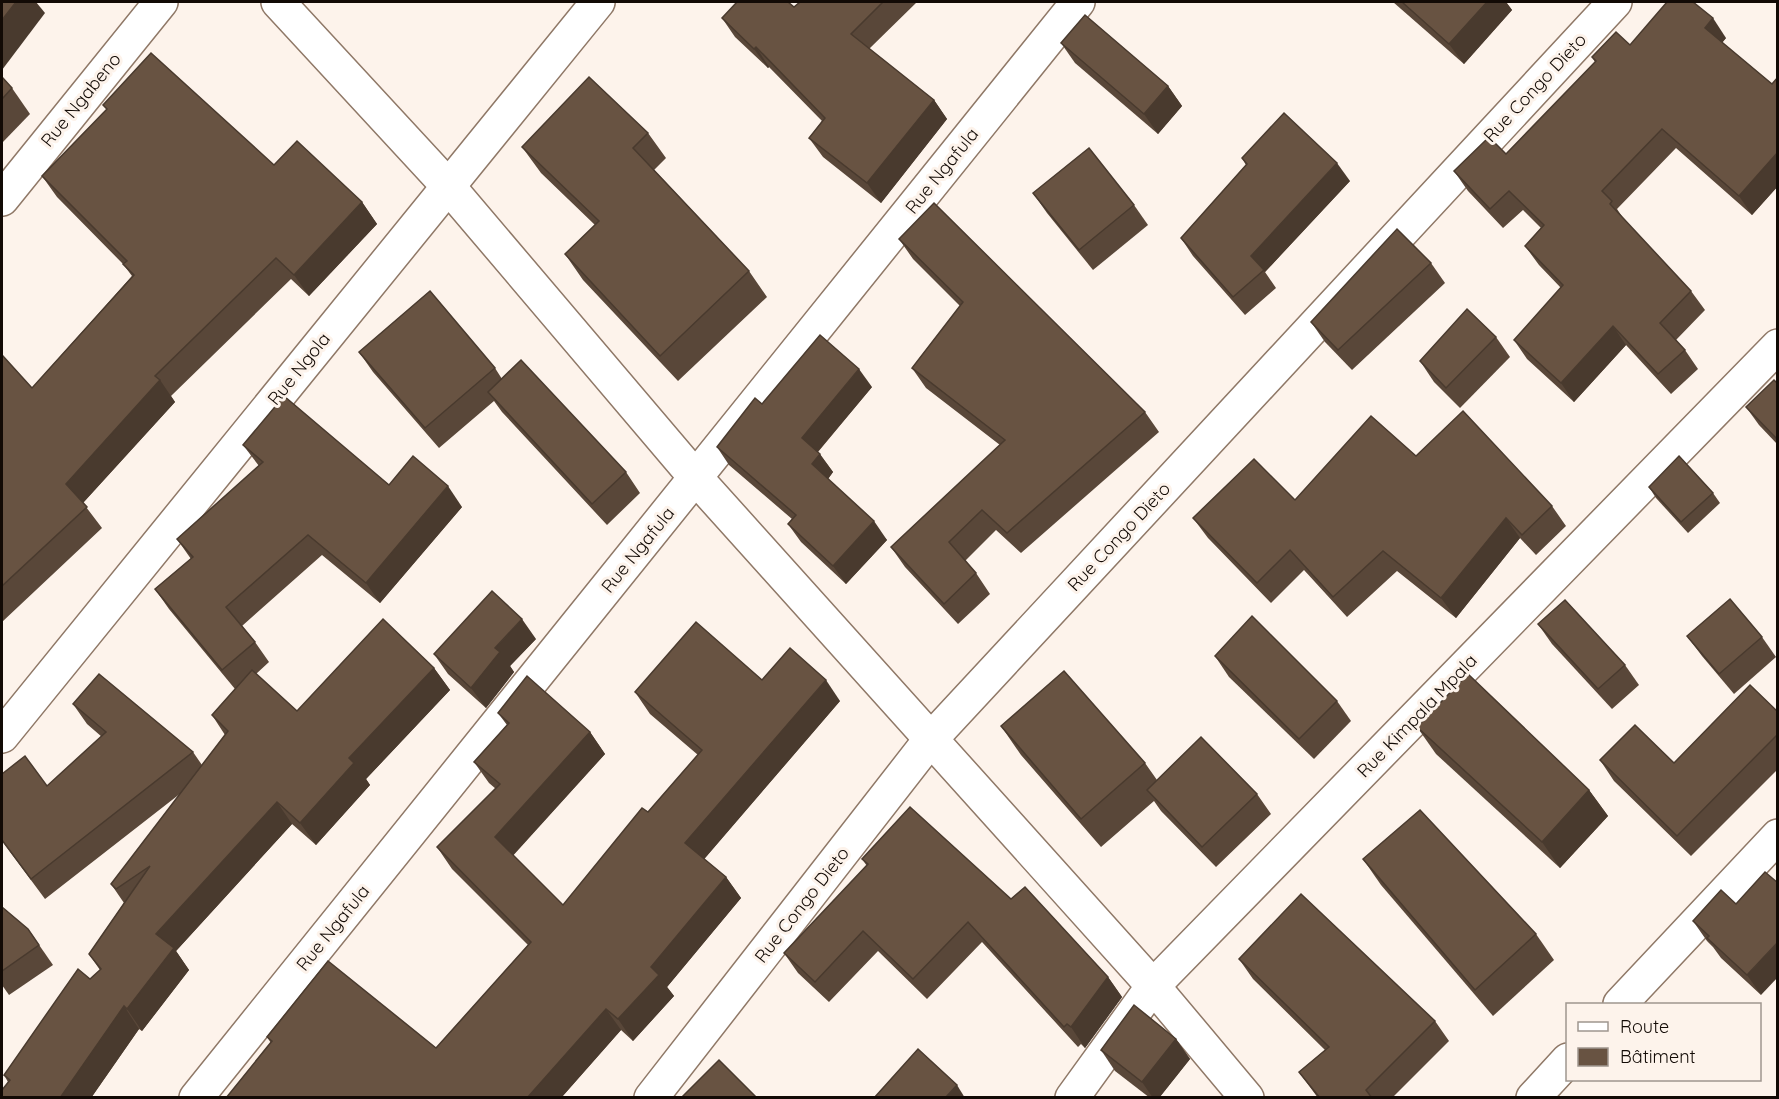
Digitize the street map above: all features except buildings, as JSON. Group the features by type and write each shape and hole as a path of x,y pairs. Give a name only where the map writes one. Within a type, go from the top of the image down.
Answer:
{"street":[{"name":"Rue Ngabeno","path":"2,200 161,2"},
{"path":"278,2 448,186 696,478 1153,986 1247,1098"},
{"name":"Rue Ngola","path":"2,736 598,2"},
{"name":"Rue Ngafula","path":"196,1098 1078,2"},
{"name":"Rue Congo Dieto","path":"651,1098 930,740 1616,2"},
{"name":"Rue Kimpala Mpala","path":"1072,1098 1153,986 1778,346"},
{"path":"1622,1003 1778,836"},
{"path":"1533,1098 1566,1062"}]}
